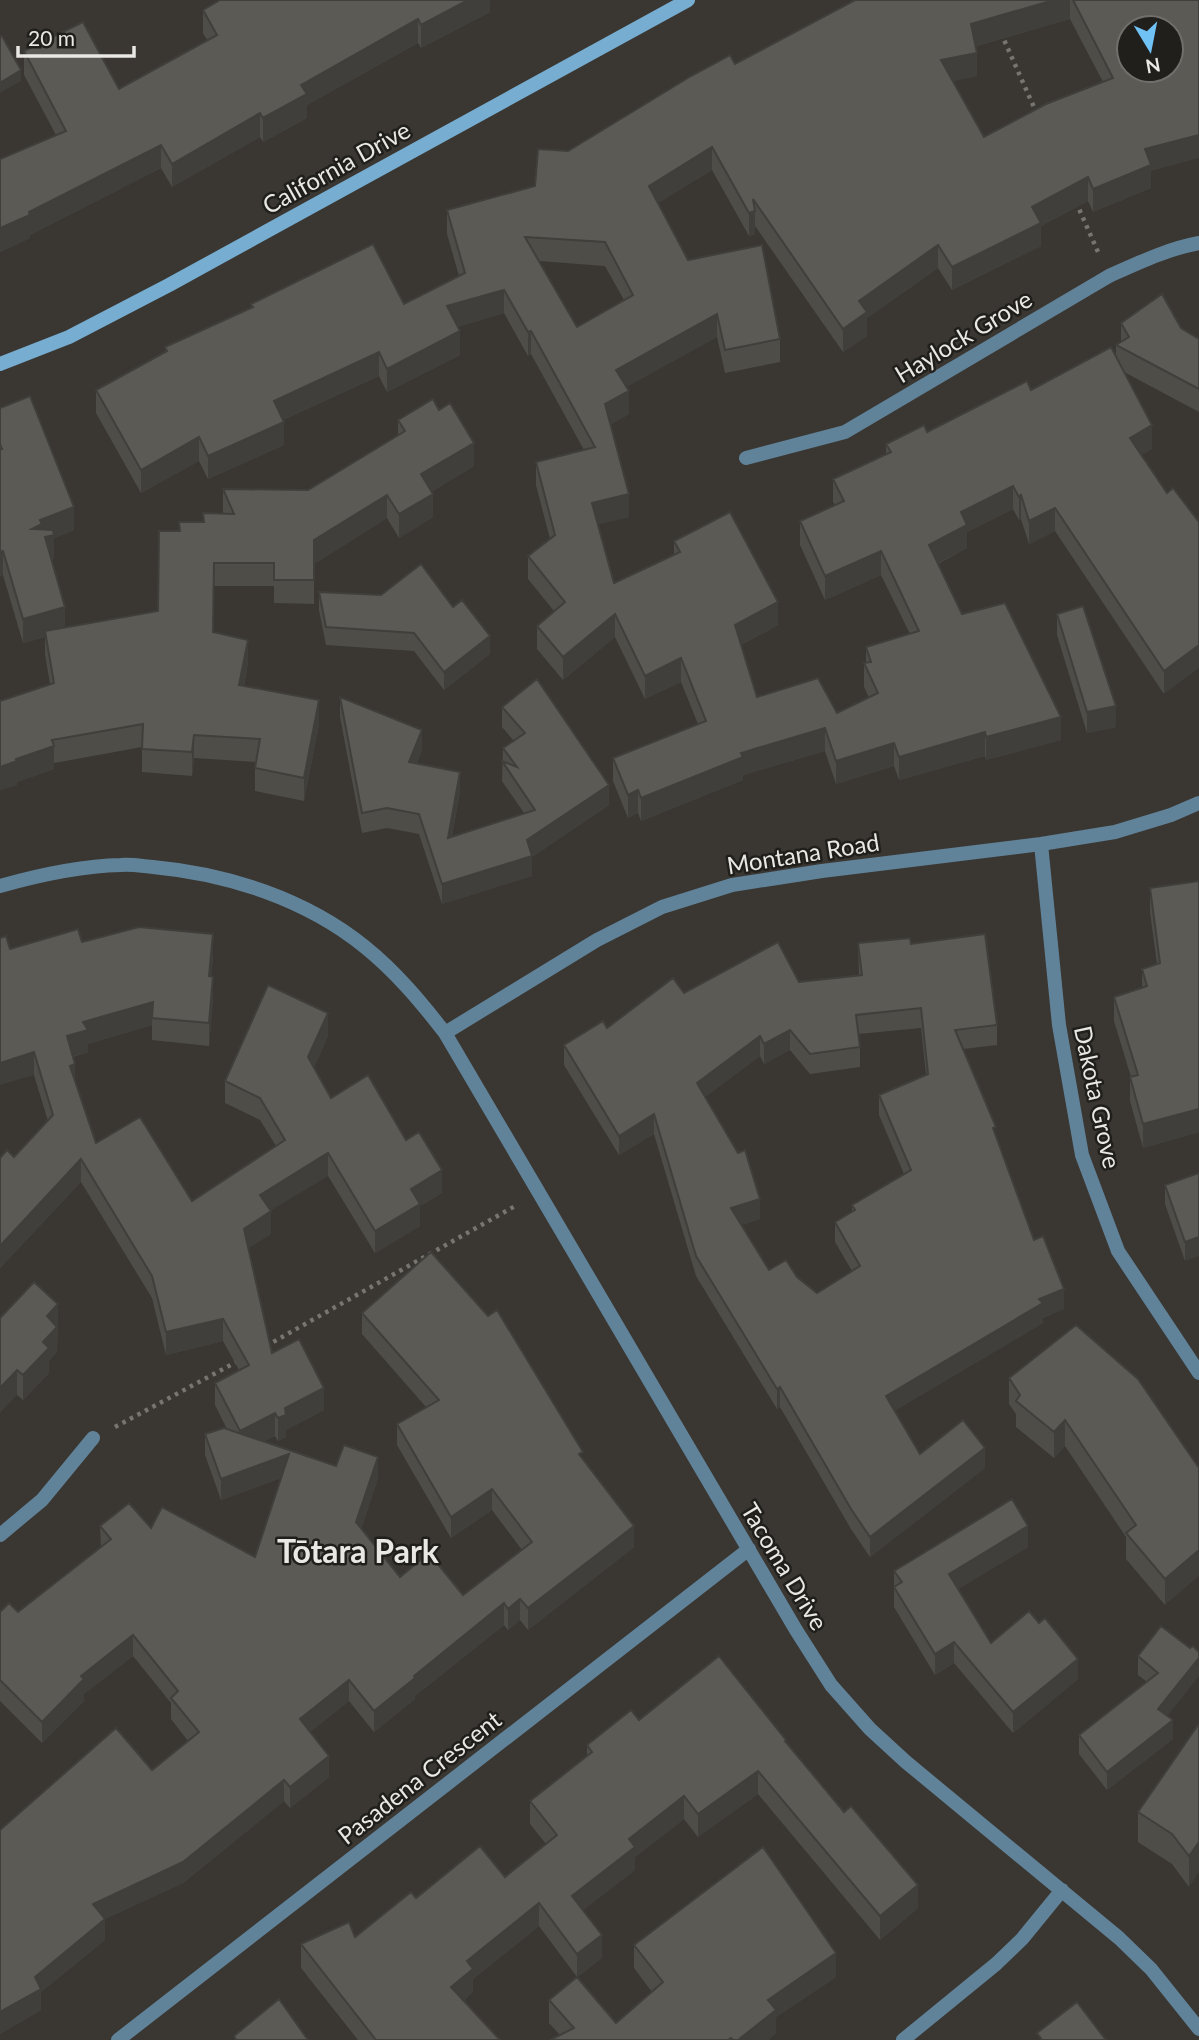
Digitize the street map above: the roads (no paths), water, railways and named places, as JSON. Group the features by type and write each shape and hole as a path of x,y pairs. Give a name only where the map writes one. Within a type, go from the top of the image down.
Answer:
{"street":[{"name":"California Drive","path":"0,364 69,337 169,285 688,0"},
{"name":"Haylock Grove","path":"746,458 845,432 1109,276 1150,257 1199,243"},
{"name":"Montana Road","path":"444,1033 597,940 662,907 732,885 1115,832 1171,815 1199,803"},
{"name":"Dakota Grove","path":"1041,844 1059,1025 1082,1155 1118,1251 1199,1373"},
{"path":"0,886 30,877 122,864 206,874 250,886 321,918 363,946 419,1000 444,1033"},
{"name":"Tacoma Drive","path":"444,1033 831,1685 870,1729 906,1762 1119,1938 1151,1969 1199,2029"},
{"path":"0,1535 42,1500 93,1438"},
{"name":"Pasadena Crescent","path":"118,2040 749,1549"},
{"path":"903,2040 1005,1956 1062,1890"}],"district":[{"name":"Tōtara Park","path":"358,1550"}]}
